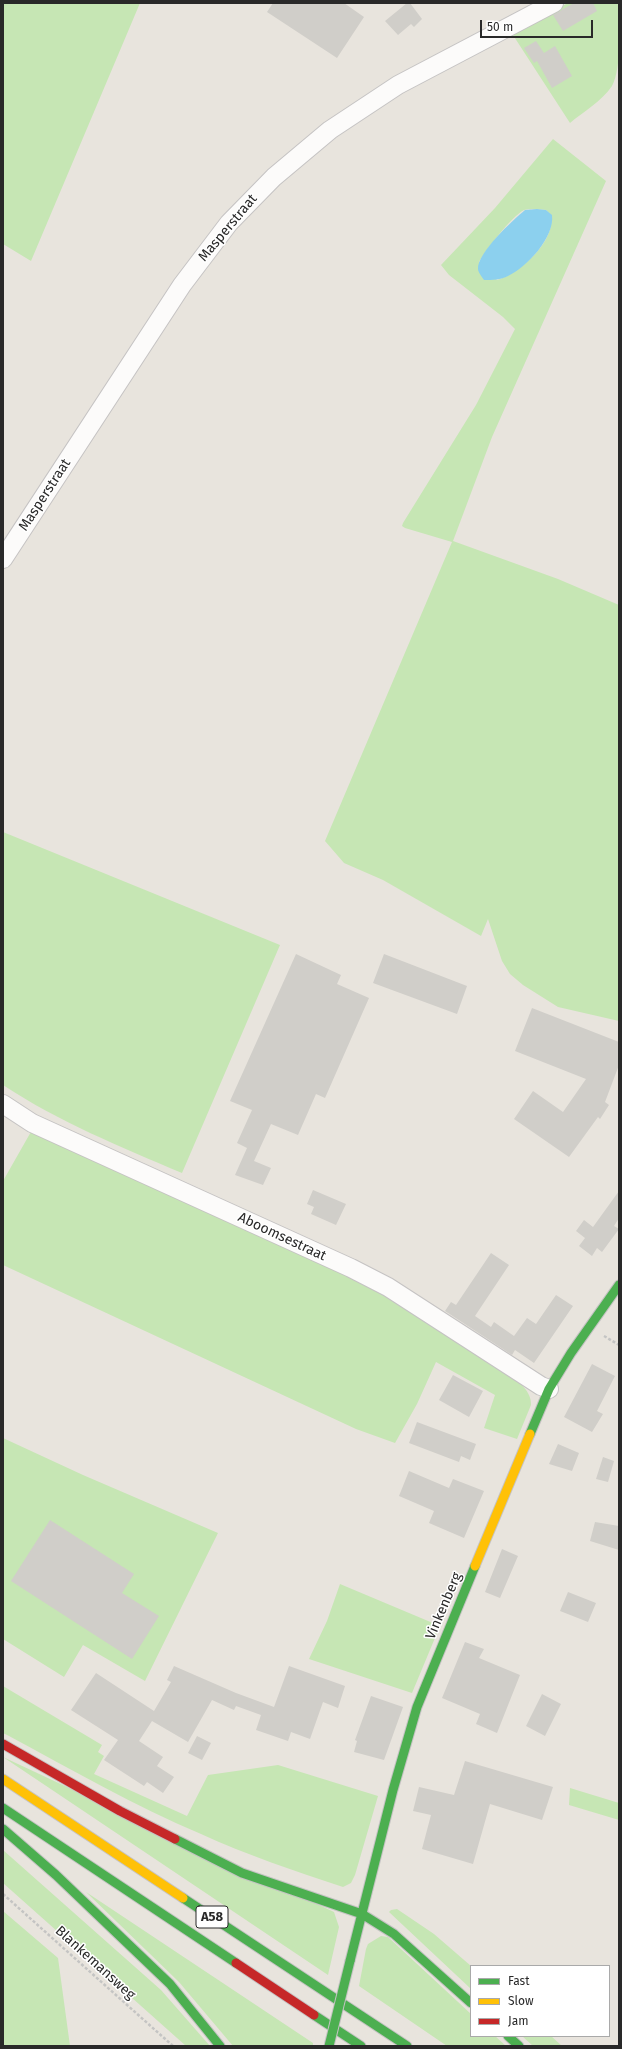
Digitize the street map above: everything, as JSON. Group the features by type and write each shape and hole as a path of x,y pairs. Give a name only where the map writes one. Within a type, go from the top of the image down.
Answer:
{"main road":[{"name":"Vinkenberg","path":"329,2046 393,1790 417,1707 549,1389 571,1353 619,1285"},
{"path":"3,1744 120,1811 242,1873 362,1914 394,1934 470,2002"},
{"name":"A58","path":"3,1779 408,2046"},
{"name":"A58","path":"3,1808 361,2046"},
{"path":"3,1829 56,1875 170,1984 220,2046"},
{"path":"509,2037 519,2046"}],"street":[{"name":"Masperstraat","path":"3,559 182,285 229,223 274,177 330,130 398,85 554,3"},
{"name":"Aboomsestraat","path":"3,1104 32,1123 351,1268 388,1287 541,1386 549,1389"}],"path":[{"path":"602,1335 619,1345"},
{"name":"Blankemansweg","path":"3,1894 174,2046"}],"green space":[{"path":"3,3 140,3 31,261 3,244"},
{"path":"568,3 619,3 619,57 612,86 598,101 570,123 511,32"},
{"path":"553,139 606,181 492,437 453,541 558,579 619,605 619,1021 558,1007 523,985 510,974 502,961 488,919 481,936 383,880 344,863 325,841 452,542 405,528 402,526 403,523 476,405 515,329 503,317 449,275 441,265 495,208","holes":["524,210 546,210 551,215 551,225 548,235 542,245 534,255 516,271 497,280 479,262 483,256 513,219"]},
{"path":"3,832 280,945 182,1173 68,1122 46,1111 3,1085"},
{"path":"32,1130 400,1300 510,1374 524,1388 531,1400 531,1405 517,1439 484,1428 495,1395 436,1362 417,1404 395,1443 356,1429 3,1265 3,1181"},
{"path":"3,1438 83,1475 218,1533 145,1681 83,1645 64,1677 3,1639"},
{"path":"340,1584 440,1626 412,1693 309,1659 327,1621"},
{"path":"3,1686 102,1745 98,1752 104,1756 94,1774 187,1816 208,1775 278,1765 378,1796 355,1875 351,1883 343,1887 218,1842 128,1800 3,1733"},
{"path":"3,1757 334,1912 339,1927 328,1975"},
{"path":"570,1788 619,1803 619,1820 569,1805"},
{"path":"3,1850 161,1990 210,2046 186,2046 3,1883"},
{"path":"86,1892 313,2043 313,2046 233,2046 179,1982"},
{"path":"397,1909 434,1934 470,1965 470,1988 389,1912"},
{"path":"3,1911 58,1958 70,2046 3,2046"},
{"path":"381,1936 388,1937 470,2013 470,2037 496,2037 506,2046 447,2046 359,1986 368,1944"},
{"path":"523,2037 552,2037 562,2046 533,2046"}],"water":[{"path":"525,210 546,210 552,215 552,224 544,242 531,259 515,272 499,279 484,280 478,269 479,262 483,254 497,237"}],"building":[{"path":"273,3 344,3 364,17 337,58 267,12"},
{"path":"407,3 410,3 422,19 414,27 411,24 398,35 385,21"},
{"path":"574,3 593,3 597,11 563,31 553,15"},
{"path":"536,41 544,53 555,46 572,76 552,88 537,61 534,63 524,48"},
{"path":"296,954 341,975 337,984 369,998 325,1098 316,1094 298,1135 271,1124 254,1161 271,1168 263,1185 235,1175 247,1148 237,1143 252,1110 230,1101"},
{"path":"384,954 467,986 457,1014 373,983"},
{"path":"532,1008 619,1042 619,1065 605,1102 609,1105 600,1119 598,1117 569,1157 514,1119 533,1091 563,1112 586,1079 515,1051"},
{"path":"313,1190 346,1204 336,1225 311,1214 314,1207 307,1204"},
{"path":"619,1191 619,1218 614,1226 619,1229 602,1252 597,1248 592,1256 579,1246 585,1238 576,1231 584,1220 593,1227"},
{"path":"491,1253 509,1265 475,1316 491,1327 494,1322 514,1336 527,1318 536,1324 556,1295 573,1306 534,1363 515,1350 512,1355 445,1311 451,1302 456,1305"},
{"path":"592,1364 615,1376 597,1411 603,1414 592,1432 564,1417"},
{"path":"453,1375 483,1391 469,1417 439,1400"},
{"path":"417,1422 476,1444 470,1460 461,1456 459,1462 409,1443"},
{"path":"558,1444 579,1453 572,1471 549,1464"},
{"path":"603,1457 614,1461 608,1482 596,1479"},
{"path":"409,1471 449,1488 453,1479 484,1491 464,1538 429,1523 434,1511 399,1496"},
{"path":"50,1520 134,1574 122,1593 159,1616 132,1659 11,1581"},
{"path":"595,1522 619,1526 619,1550 590,1541"},
{"path":"502,1549 518,1556 500,1598 485,1592"},
{"path":"568,1592 596,1603 588,1622 560,1611"},
{"path":"465,1642 484,1649 479,1658 520,1675 497,1733 476,1724 480,1714 442,1698"},
{"path":"174,1666 236,1693 274,1707 289,1666 345,1686 338,1708 323,1702 310,1739 291,1732 288,1741 256,1730 261,1715 236,1706 234,1710 212,1700 188,1742 152,1721 139,1741 163,1757 157,1766 174,1777 163,1793 147,1782 144,1786 104,1760 118,1740 71,1710 96,1673 154,1711 171,1682 167,1680"},
{"path":"542,1694 561,1704 545,1736 526,1726"},
{"path":"371,1696 403,1707 384,1760 354,1752 357,1741 355,1740"},
{"path":"197,1736 211,1743 202,1760 188,1753"},
{"path":"465,1761 553,1787 542,1820 490,1804 473,1864 422,1849 431,1815 413,1811 419,1787 454,1795"}],"traffic: fast":[{"path":"530,1434 549,1389 571,1353 619,1285"},
{"path":"350,1961 393,1790 417,1707 475,1566"},
{"path":"3,1808 236,1963"},
{"path":"3,1829 56,1875 170,1984 220,2046"},
{"path":"175,1839 242,1873 362,1914 394,1934 470,2002"},
{"path":"183,1898 407,2046"},
{"path":"329,2046 350,1961"},
{"path":"314,2015 361,2046"},
{"path":"509,2037 519,2046"}],"traffic: slow":[{"path":"475,1566 530,1434"},
{"path":"3,1779 183,1898"}],"traffic: jam":[{"path":"3,1744 120,1811 175,1839"},
{"path":"236,1963 314,2015"}]}
